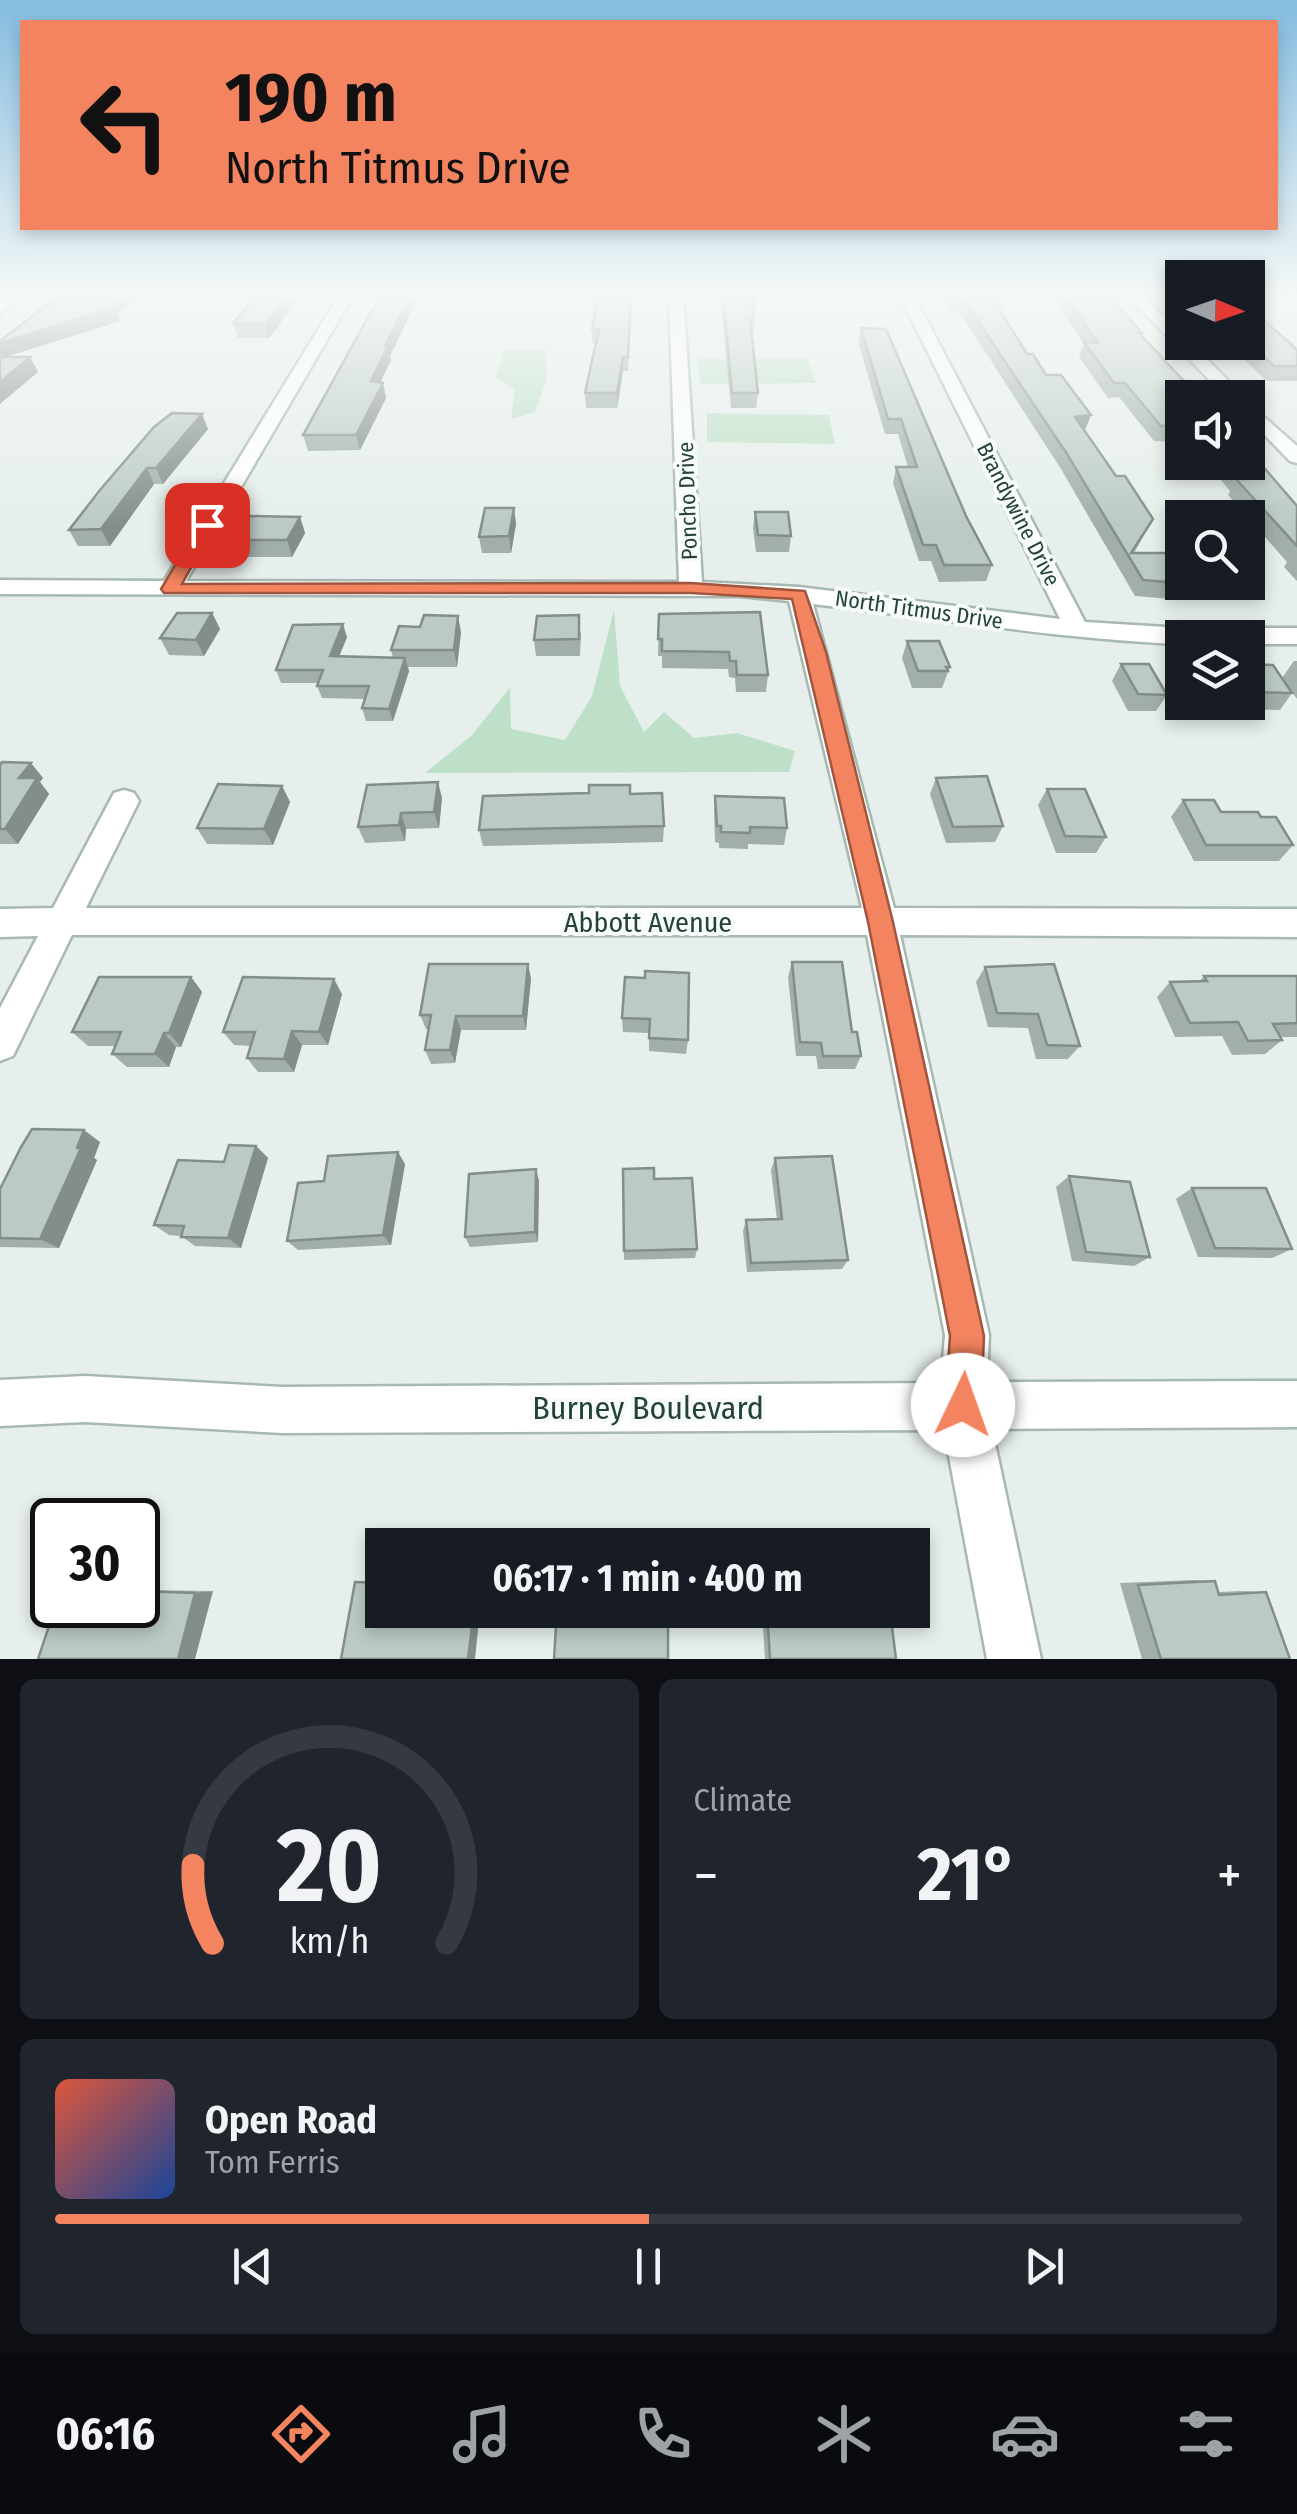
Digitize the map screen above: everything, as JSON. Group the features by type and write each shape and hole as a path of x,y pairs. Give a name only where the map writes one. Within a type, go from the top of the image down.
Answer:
{"street":[{"path":"170,589 301,371"},
{"name":"Poncho Drive","path":"680,371 691,588"},
{"name":"Brandywine Drive","path":"946,371 1077,629"},
{"path":"1265,425 1297,458"},
{"name":"North Titmus Drive","path":"0,588 691,588 799,594 1149,635 1297,636"},
{"path":"799,594 880,922 967,1336 963,1405 1014,1659"},
{"path":"0,1044 124,801"},
{"name":"Abbott Avenue","path":"0,922 249,919 1297,923"},
{"name":"Burney Boulevard","path":"0,1402 86,1399 282,1410 1297,1404"}],"green space":[{"path":"498,371 546,371 535,412 511,419 515,389 496,377"},
{"path":"699,371 812,371 816,383 701,384"},
{"path":"707,413 829,415 835,444 707,442"},
{"path":"614,610 620,686 644,732 664,712 694,738 737,733 795,751 789,772 425,773 471,736 510,688 511,729 565,740 592,696"}],"building":[{"path":"0,371 13,371 0,382"},
{"path":"338,371 376,371 371,381 383,383 356,435 303,435"},
{"path":"590,371 621,371 617,393 585,393"},
{"path":"730,371 756,371 758,393 732,393"},
{"path":"874,371 904,371 966,516 992,565 944,565 936,545 923,545 896,467 917,467 901,419 888,419"},
{"path":"1012,371 1061,375 1091,415 1075,417 1116,476 1125,476 1153,519 1131,553 1165,553 1165,582 1143,580"},
{"path":"1106,371 1175,371 1183,380 1165,380 1165,426 1161,426 1125,383 1114,383"},
{"path":"172,413 202,414 156,468 147,468 101,529 69,530 154,427"},
{"path":"1265,469 1297,506 1297,546 1265,511 1265,500 1255,500 1237,480 1265,480"},
{"path":"485,508 514,508 509,536 479,537"},
{"path":"755,512 788,512 791,536 758,535"},
{"path":"249,516 300,517 287,540 235,540"},
{"path":"760,612 768,675 737,675 736,661 730,661 729,652 662,651 662,639 658,639 659,614"},
{"path":"177,613 212,613 196,640 160,638"},
{"path":"424,615 458,616 454,650 391,650 399,626 420,627"},
{"path":"579,615 579,639 534,640 537,616"},
{"path":"343,624 330,656 405,658 389,709 362,708 369,686 317,686 323,670 276,670 293,625"},
{"path":"907,641 939,641 950,667 946,667 948,671 918,671"},
{"path":"1121,664 1149,664 1165,692 1165,695 1138,694"},
{"path":"1265,665 1273,665 1292,693 1265,692"},
{"path":"2,762 31,763 19,778 37,778 5,829 0,829"},
{"path":"987,776 1003,826 953,827 936,778"},
{"path":"438,782 434,812 401,813 399,825 358,827 367,785"},
{"path":"218,784 282,786 264,829 197,828"},
{"path":"589,785 630,785 630,794 662,793 664,826 479,830 483,796 589,793"},
{"path":"1047,789 1085,789 1106,837 1065,836"},
{"path":"715,796 784,798 787,828 750,827 750,833 721,832"},
{"path":"1183,800 1214,800 1221,812 1258,812 1261,817 1276,817 1293,845 1206,845"},
{"path":"792,962 842,962 852,1032 857,1032 861,1056 823,1056 821,1043 800,1042"},
{"path":"429,964 528,964 523,1016 456,1016 450,1050 425,1050 431,1015 420,1015"},
{"path":"1054,964 1080,1046 1047,1045 1038,1014 997,1013 985,967"},
{"path":"645,971 689,973 688,1040 649,1038 650,1019 622,1018 625,977 645,978"},
{"path":"1204,976 1297,976 1297,1023 1273,1024 1282,1040 1248,1041 1238,1022 1190,1023 1170,982 1207,981"},
{"path":"99,977 191,977 169,1033 164,1033 155,1054 112,1054 121,1032 72,1032"},
{"path":"243,977 334,979 319,1032 292,1031 284,1059 247,1058 255,1032 223,1032"},
{"path":"32,1129 84,1130 77,1148 81,1148 40,1239 0,1238 0,1189"},
{"path":"229,1145 256,1146 228,1238 181,1237 184,1226 154,1225 178,1160 224,1162"},
{"path":"398,1152 383,1235 287,1241 298,1183 324,1181 328,1156"},
{"path":"832,1156 848,1260 751,1263 746,1220 782,1219 775,1158"},
{"path":"654,1168 654,1179 692,1178 697,1249 624,1251 623,1169"},
{"path":"536,1169 535,1232 465,1237 469,1174"},
{"path":"1069,1176 1130,1182 1150,1257 1086,1252"},
{"path":"1192,1188 1266,1188 1292,1249 1215,1248"},
{"path":"1215,1581 1219,1595 1266,1592 1290,1659 1161,1659 1138,1585"},
{"path":"355,1582 365,1582 365,1628 472,1628 468,1659 341,1659"},
{"path":"160,1592 195,1593 178,1659 38,1659 48,1628 160,1628"},
{"path":"556,1628 668,1628 668,1659 554,1659"},
{"path":"768,1628 892,1628 896,1659 770,1659"}],"route":[{"path":"207,525 170,589 691,588 799,594 880,922 967,1336 963,1405"}]}
